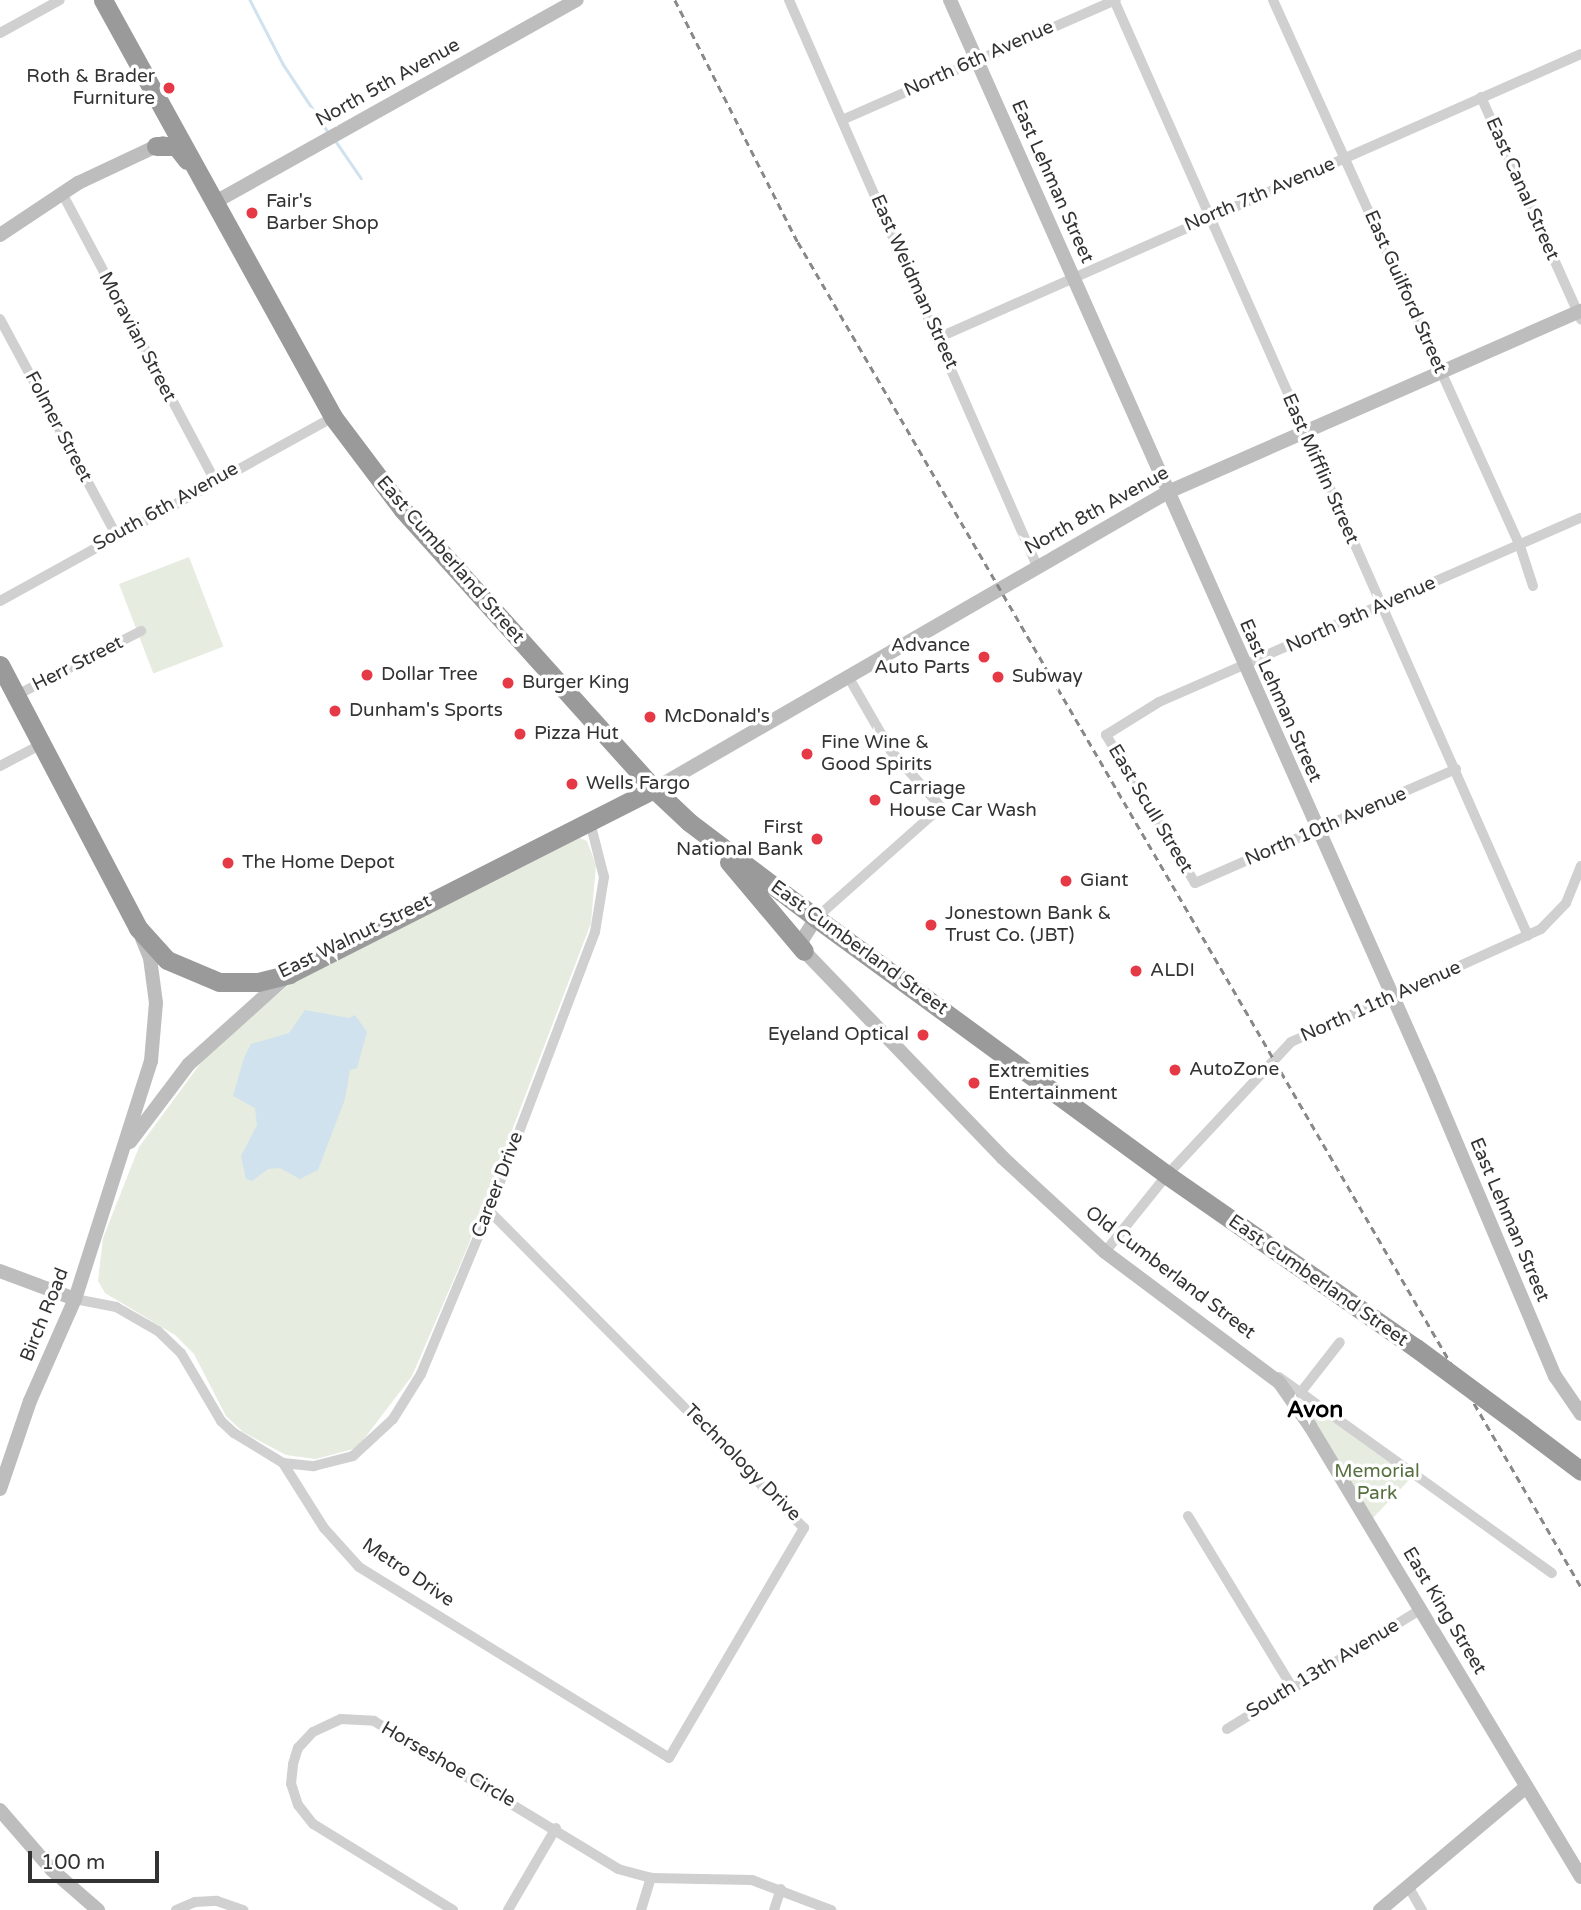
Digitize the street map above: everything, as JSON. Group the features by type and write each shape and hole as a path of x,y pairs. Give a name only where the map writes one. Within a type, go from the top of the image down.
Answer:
{"highway":[{"name":"East Cumberland Street","path":"103,0 217,201 333,416 403,510 654,789 689,822 816,918 1167,1175 1416,1348 1581,1471"},
{"path":"156,146 181,151 207,196 217,201"},
{"name":"East Walnut Street","path":"0,665 138,928 167,960 204,978 236,984 289,974 654,789"},
{"path":"609,813 642,807 689,822"},
{"path":"706,835 804,951"}],"street":[{"path":"0,33 60,0"},
{"name":"North 5th Avenue","path":"217,201 577,0"},
{"name":"East Weidman Street","path":"789,0 940,337 1037,566"},
{"name":"East Lehman Street","path":"950,0 1074,276 1555,1376 1581,1414"},
{"name":"North 6th Avenue","path":"842,120 1115,0"},
{"name":"East Mifflin Street","path":"1115,0 1303,431 1457,769 1528,936"},
{"name":"East Guilford Street","path":"1273,0 1520,546 1533,586"},
{"name":"North 7th Avenue","path":"940,337 1581,54"},
{"name":"East Canal Street","path":"1481,97 1580,315"},
{"path":"0,235 62,193 179,135"},
{"name":"Moravian Street","path":"62,193 214,479"},
{"name":"North 8th Avenue","path":"654,789 1168,492 1440,371 1580,315"},
{"name":"Folmer Street","path":"0,319 116,534"},
{"name":"South 6th Avenue","path":"0,601 214,479 333,416"},
{"name":"North 9th Avenue","path":"1106,735 1160,702 1581,518"},
{"name":"Herr Street","path":"15,696 141,631"},
{"path":"804,951 802,940 816,918 941,807 891,751 849,678"},
{"name":"East Scull Street","path":"1106,735 1195,883"},
{"path":"0,766 40,745"},
{"name":"North 10th Avenue","path":"1195,883 1457,769"},
{"name":"Career Drive","path":"283,1463 304,1466 341,1461 368,1444 393,1419 421,1374 489,1211 595,932 604,877 590,822"},
{"name":"North 11th Avenue","path":"1105,1252 1167,1175 1292,1042 1528,936 1553,921 1566,903 1581,866"},
{"name":"Birch Road","path":"0,1489 30,1401 75,1299 156,1031 150,958 138,928"},
{"name":"Old Cumberland Street","path":"804,951 1002,1157 1105,1252 1552,1573"},
{"name":"Birch Road","path":"121,1154 189,1064 289,974"},
{"name":"Technology Drive","path":"489,1211 804,1528 669,1758"},
{"name":"Metro Drive","path":"0,1271 75,1299 116,1307 158,1331 181,1353 221,1421 234,1433 283,1463 324,1528 359,1567 669,1758"},
{"path":"1301,1392 1340,1342"},
{"name":"East King Street","path":"1268,1370 1310,1426 1581,1877"},
{"path":"1188,1516 1292,1687"},
{"name":"South 13th Avenue","path":"1227,1729 1420,1610"},
{"name":"Horseshoe Circle","path":"453,1910 313,1824 298,1805 291,1784 293,1764 298,1748 313,1732 341,1719 374,1721 556,1828"},
{"path":"1380,1910 1526,1787"},
{"path":"0,1810 52,1870 98,1910"},
{"path":"508,1910 556,1828 618,1869 651,1878 752,1880 831,1910"},
{"path":"641,1910 651,1878"},
{"path":"1408,1886 1422,1910"},
{"path":"774,1910 781,1889"},
{"path":"177,1910 195,1902 217,1901 243,1910"}],"green space":[{"path":"189,557 223,647 153,674 119,584"},
{"path":"577,837 587,841 596,865 591,923 466,1251 412,1376 357,1448 316,1459 286,1455 243,1432 226,1416 194,1354 175,1335 105,1293 98,1281 103,1238 139,1147 208,1053 297,978"},
{"name":"Memorial Park","path":"1301,1398 1411,1478 1372,1519"}],"water":[{"path":"305,1010 349,1018 355,1015 367,1032 357,1068 350,1070 345,1099 318,1170 300,1179 280,1168 268,1169 252,1181 246,1179 241,1156 257,1125 255,1108 233,1096 244,1058 251,1044 289,1033"}],"waterway":[{"path":"250,0 283,64 328,132"},
{"path":"335,140 361,178"}],"railway":[{"path":"675,0 798,242 1581,1587"}],"place":[{"name":"Roth & Brader Furniture","path":"169,88"},
{"name":"Fair's Barber Shop","path":"252,213"},
{"name":"Advance Auto Parts","path":"984,657"},
{"name":"Dollar Tree","path":"367,675"},
{"name":"Subway","path":"998,677"},
{"name":"Burger King","path":"508,683"},
{"name":"Dunham's Sports","path":"335,711"},
{"name":"McDonald's","path":"650,717"},
{"name":"Pizza Hut","path":"520,734"},
{"name":"Fine Wine & Good Spirits","path":"807,754"},
{"name":"Wells Fargo","path":"572,784"},
{"name":"Carriage House Car Wash","path":"875,800"},
{"name":"First National Bank","path":"817,839"},
{"name":"The Home Depot","path":"228,863"},
{"name":"Giant","path":"1066,881"},
{"name":"Jonestown Bank & Trust Co. (JBT)","path":"931,925"},
{"name":"ALDI","path":"1136,971"},
{"name":"Eyeland Optical","path":"923,1035"},
{"name":"AutoZone","path":"1175,1070"},
{"name":"Extremities Entertainment","path":"974,1083"}],"district":[{"name":"Avon","path":"1315,1410"}]}
